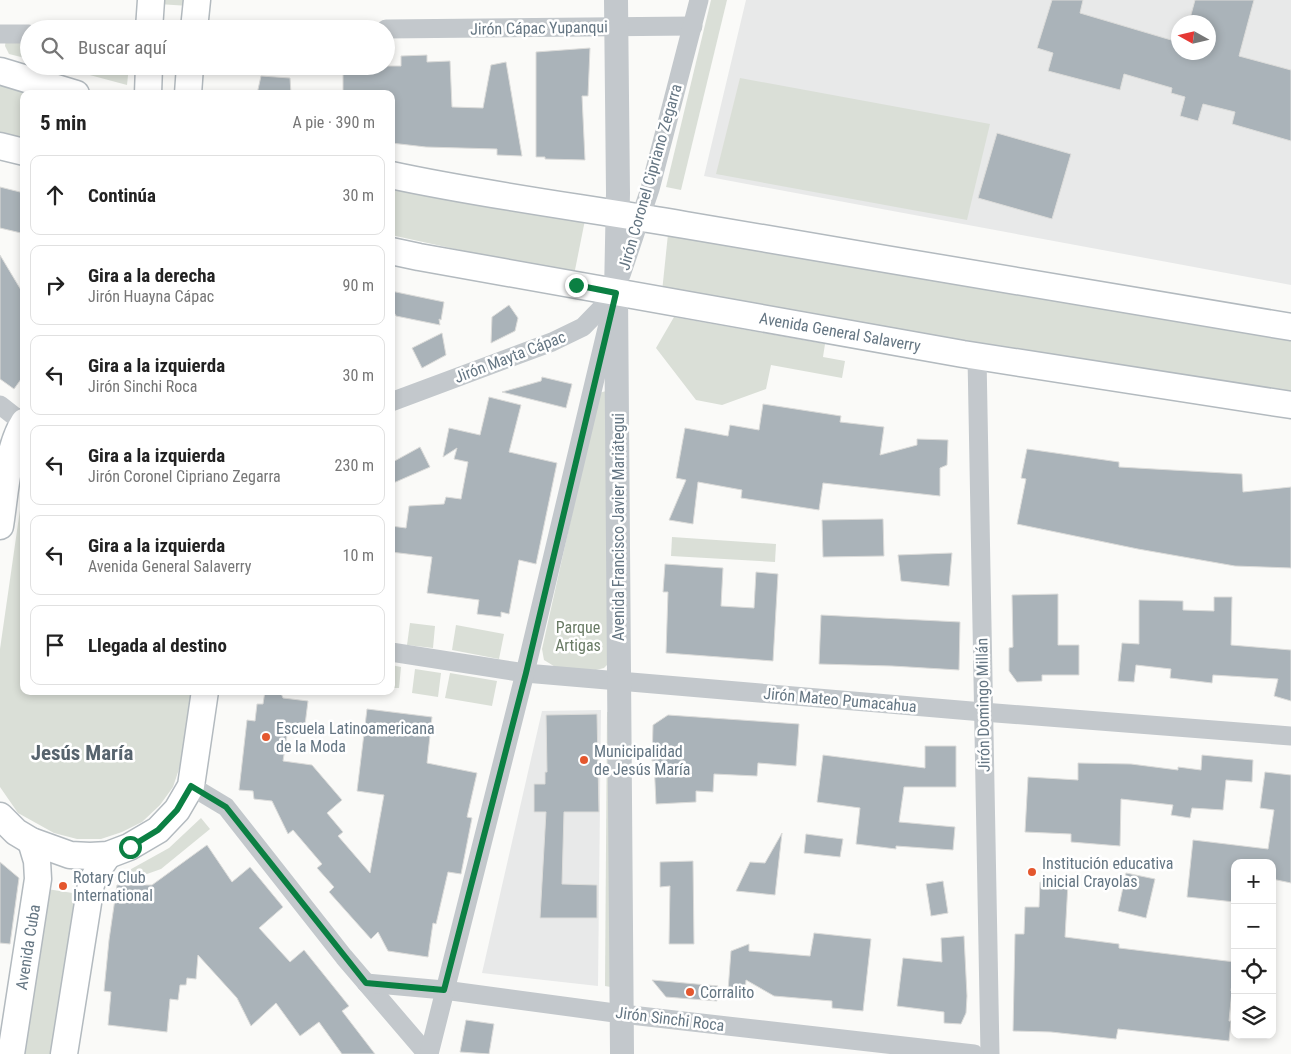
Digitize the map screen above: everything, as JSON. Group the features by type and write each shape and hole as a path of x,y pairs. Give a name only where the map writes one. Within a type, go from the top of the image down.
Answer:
{"main road":[{"path":"150,20 151,0"},
{"path":"195,20 197,0"},
{"path":"0,71 63,90"},
{"path":"148,90 149,75"},
{"path":"188,90 189,75"},
{"path":"0,146 20,151"},
{"path":"395,176 480,192 1291,327"},
{"name":"Avenida General Salaverry","path":"395,252 977,357 1291,405"},
{"path":"0,526 12,450 20,427"},
{"path":"0,816 16,832 31,841 70,855 108,855 130,847 158,830 177,810 191,786 204,695"},
{"name":"Avenida Cuba","path":"12,1054 38,880 37,861 31,841"},
{"path":"64,1054 92,884 99,868 108,855"}],"street":[{"name":"Avenida Francisco Javier Mariátegui","path":"616,0 616,27 629,216 616,293 622,1054"},
{"name":"Jirón Coronel Cipriano Zegarra","path":"629,216 650,189 699,0"},
{"name":"Jirón Cápac Yupanqui","path":"395,29 692,26"},
{"path":"0,34 20,34"},
{"name":"Jirón Coronel Cipriano Zegarra","path":"428,1054 526,673 616,293"},
{"name":"Jirón Mayta Cápac","path":"395,401 552,342 583,328 616,293"},
{"name":"Jirón Domingo Millán","path":"977,357 982,712 990,1054"},
{"path":"0,405 20,420"},
{"name":"Jirón Mateo Pumacahua","path":"395,653 526,673 1291,736"},
{"path":"191,786 226,807 366,983 428,1054"},
{"name":"Jirón Sinchi Roca","path":"366,983 444,990 622,1014 974,1054"}],"shaded area":[{"path":"746,0 1291,0 1291,285 704,176"},
{"path":"601,710 598,986 482,973 542,711"}],"green space":[{"path":"159,0 189,0 189,6 158,4"},
{"path":"711,0 727,0 681,190 666,187"},
{"path":"6,38 20,38 20,57 9,54 5,46"},
{"path":"90,75 128,75 127,85"},
{"path":"740,78 990,124 967,220 716,174"},
{"path":"0,85 20,91 20,138 0,133"},
{"path":"395,181 585,220 574,275 395,236"},
{"path":"668,234 1291,335 1291,393 662,292"},
{"path":"674,317 825,344 823,357 845,361 842,378 771,365 766,389 722,405 696,400 656,348"},
{"name":"Parque Artigas","path":"606,391 611,661 604,668 596,670 557,668 544,660 542,649 599,393"},
{"path":"20,510 20,695 190,695 180,766 173,787 160,805 142,822 122,832 101,839 77,839 54,833 18,813 0,787 0,649"},
{"path":"672,537 776,544 775,562 671,556"},
{"path":"410,623 435,626 433,648 407,645"},
{"path":"456,625 504,634 499,659 452,650"},
{"path":"395,666 401,667 399,688 395,688"},
{"path":"415,669 441,673 438,697 412,693"},
{"path":"450,673 497,681 492,706 445,698"},
{"path":"607,712 620,713 622,989 605,986"},
{"path":"201,818 210,829 161,869 133,879 115,878 169,848"},
{"path":"47,889 79,894 53,1054 19,1054"}],"building":[{"path":"1052,0 1083,0 1080,13 1171,40 1171,60 1216,60 1216,15 1191,15 1195,0 1254,0 1239,56 1291,70 1291,141 1232,124 1235,112 1203,104 1198,121 1180,116 1185,97 1171,93 1172,88 1124,74 1120,90 1048,71 1053,53 1037,48"},
{"path":"590,48 588,96 582,96 585,160 536,157 536,52"},
{"path":"427,55 427,62 450,61 452,107 483,108 491,65 506,62 522,156 497,155 497,149 426,147 395,143 395,90 343,90 343,75 395,75 395,66 401,66 401,56"},
{"path":"261,76 290,78 291,90 258,90"},
{"path":"997,133 1071,154 1052,219 978,198"},
{"path":"0,187 20,192 20,233 0,228"},
{"path":"0,255 20,288 20,381 14,389 0,379"},
{"path":"395,292 444,302 441,320 439,319 440,325 396,316"},
{"path":"509,305 518,318 515,331 491,343 492,317"},
{"path":"442,333 446,355 422,368 412,348"},
{"path":"542,377 572,384 566,408 502,392 541,381"},
{"path":"489,397 521,405 509,452 557,463 536,564 519,560 509,614 501,612 501,617 477,614 479,600 427,593 432,557 395,552 395,527 406,528 409,506 444,504 446,497 461,499 468,462 454,459 457,448 443,457 449,428 480,435"},
{"path":"763,404 841,416 840,422 884,427 880,455 917,445 917,439 948,440 947,465 940,468 940,496 823,483 819,510 741,498 742,490 698,482 693,524 669,520 686,480 676,478 685,428 728,436 730,425 759,430"},
{"path":"420,447 430,467 395,482 395,461"},
{"path":"1027,449 1119,462 1119,467 1242,474 1243,492 1291,487 1291,568 1235,566 1138,549 1017,524 1026,479 1021,478"},
{"path":"883,519 884,556 823,557 822,520"},
{"path":"952,553 949,586 901,581 898,555"},
{"path":"665,564 723,568 721,606 754,608 756,572 778,574 773,661 666,653 668,592 663,592"},
{"path":"1058,594 1058,645 1079,645 1079,675 1042,675 1042,681 1017,682 1009,671 1009,648 1013,647 1012,595"},
{"path":"1214,597 1232,597 1231,645 1291,650 1291,701 1274,696 1278,679 1213,675 1212,683 1170,678 1171,669 1136,665 1134,682 1118,681 1122,643 1139,644 1139,600 1183,601 1183,610 1214,611"},
{"path":"821,615 960,622 959,670 819,664"},
{"path":"264,695 282,695 283,698 308,701 305,725 289,723 283,761 312,765 342,800 327,813 343,832 338,836 370,873 384,795 357,791 367,709 432,717 427,763 477,773 467,817 472,818 461,874 448,872 436,924 433,923 428,957 388,951 378,932 371,939 329,892 334,887 317,868 322,864 293,830 288,834 272,801 254,799 253,791 239,790 247,720 255,721 257,704 263,704"},
{"path":"597,714 599,812 564,812 562,884 597,885 597,918 540,918 546,812 534,812 534,784 545,784 545,772 547,772 546,715"},
{"path":"668,715 799,724 796,766 758,763 757,776 714,774 713,792 696,791 696,802 656,804 654,761 652,761 653,725"},
{"path":"925,746 956,746 956,787 904,787 899,822 955,827 953,850 896,846 896,849 856,844 860,808 817,802 823,755 925,768"},
{"path":"1202,755 1253,760 1252,782 1226,780 1223,810 1192,808 1190,818 1171,815 1173,805 1121,799 1120,846 1071,842 1071,834 1025,832 1028,777 1078,780 1078,763 1131,764 1178,770 1178,767 1201,770"},
{"path":"1265,772 1291,775 1291,883 1276,880 1276,859 1231,859 1231,902 1187,897 1193,840 1268,849 1274,810 1260,808"},
{"path":"782,833 775,895 736,891 750,862 765,863"},
{"path":"806,834 843,839 840,857 804,853"},
{"path":"207,845 232,882 250,867 283,907 259,928 290,962 304,950 349,1006 342,1011 375,1054 342,1054 319,1022 300,1036 276,1003 251,1026 237,998 198,955 196,979 187,978 186,985 180,985 178,1000 170,999 167,1032 108,1025 111,992 104,991 117,885 152,885"},
{"path":"693,861 694,944 669,944 670,886 660,887 660,862"},
{"path":"0,862 19,878 10,944 0,943"},
{"path":"1126,873 1155,879 1146,918 1118,911"},
{"path":"943,881 948,913 931,916 926,884"},
{"path":"1040,882 1068,883 1065,937 1119,944 1119,948 1231,962 1229,1041 1118,1029 1116,1039 1051,1032 1013,1031 1015,934 1024,934 1025,907 1039,907"},
{"path":"814,933 871,939 863,1011 832,1008 832,1001 774,996 746,980 745,992 728,991 731,951 749,944 749,951 810,956"},
{"path":"964,936 967,996 966,1013 961,1024 944,1023 944,1012 897,1006 903,958 942,962 941,938"},
{"name":"Corralito","path":"652,980 718,986 717,1001 666,997"},
{"path":"466,1020 494,1024 489,1054 460,1052"}],"place":[{"name":"Escuela Latinoamericana de la Moda","path":"266,737"},
{"name":"Municipalidad de Jesús María","path":"584,760"},
{"name":"Institución educativa inicial Crayolas","path":"1032,872"},
{"name":"Rotary Club International","path":"63,886"},
{"name":"Corralito","path":"690,992"}],"district":[{"name":"Jesús María","path":"82,753"}],"route":[{"path":"130,847 158,830 177,810 191,786 226,807 366,983 444,990 526,673 616,293 576,285"}]}
